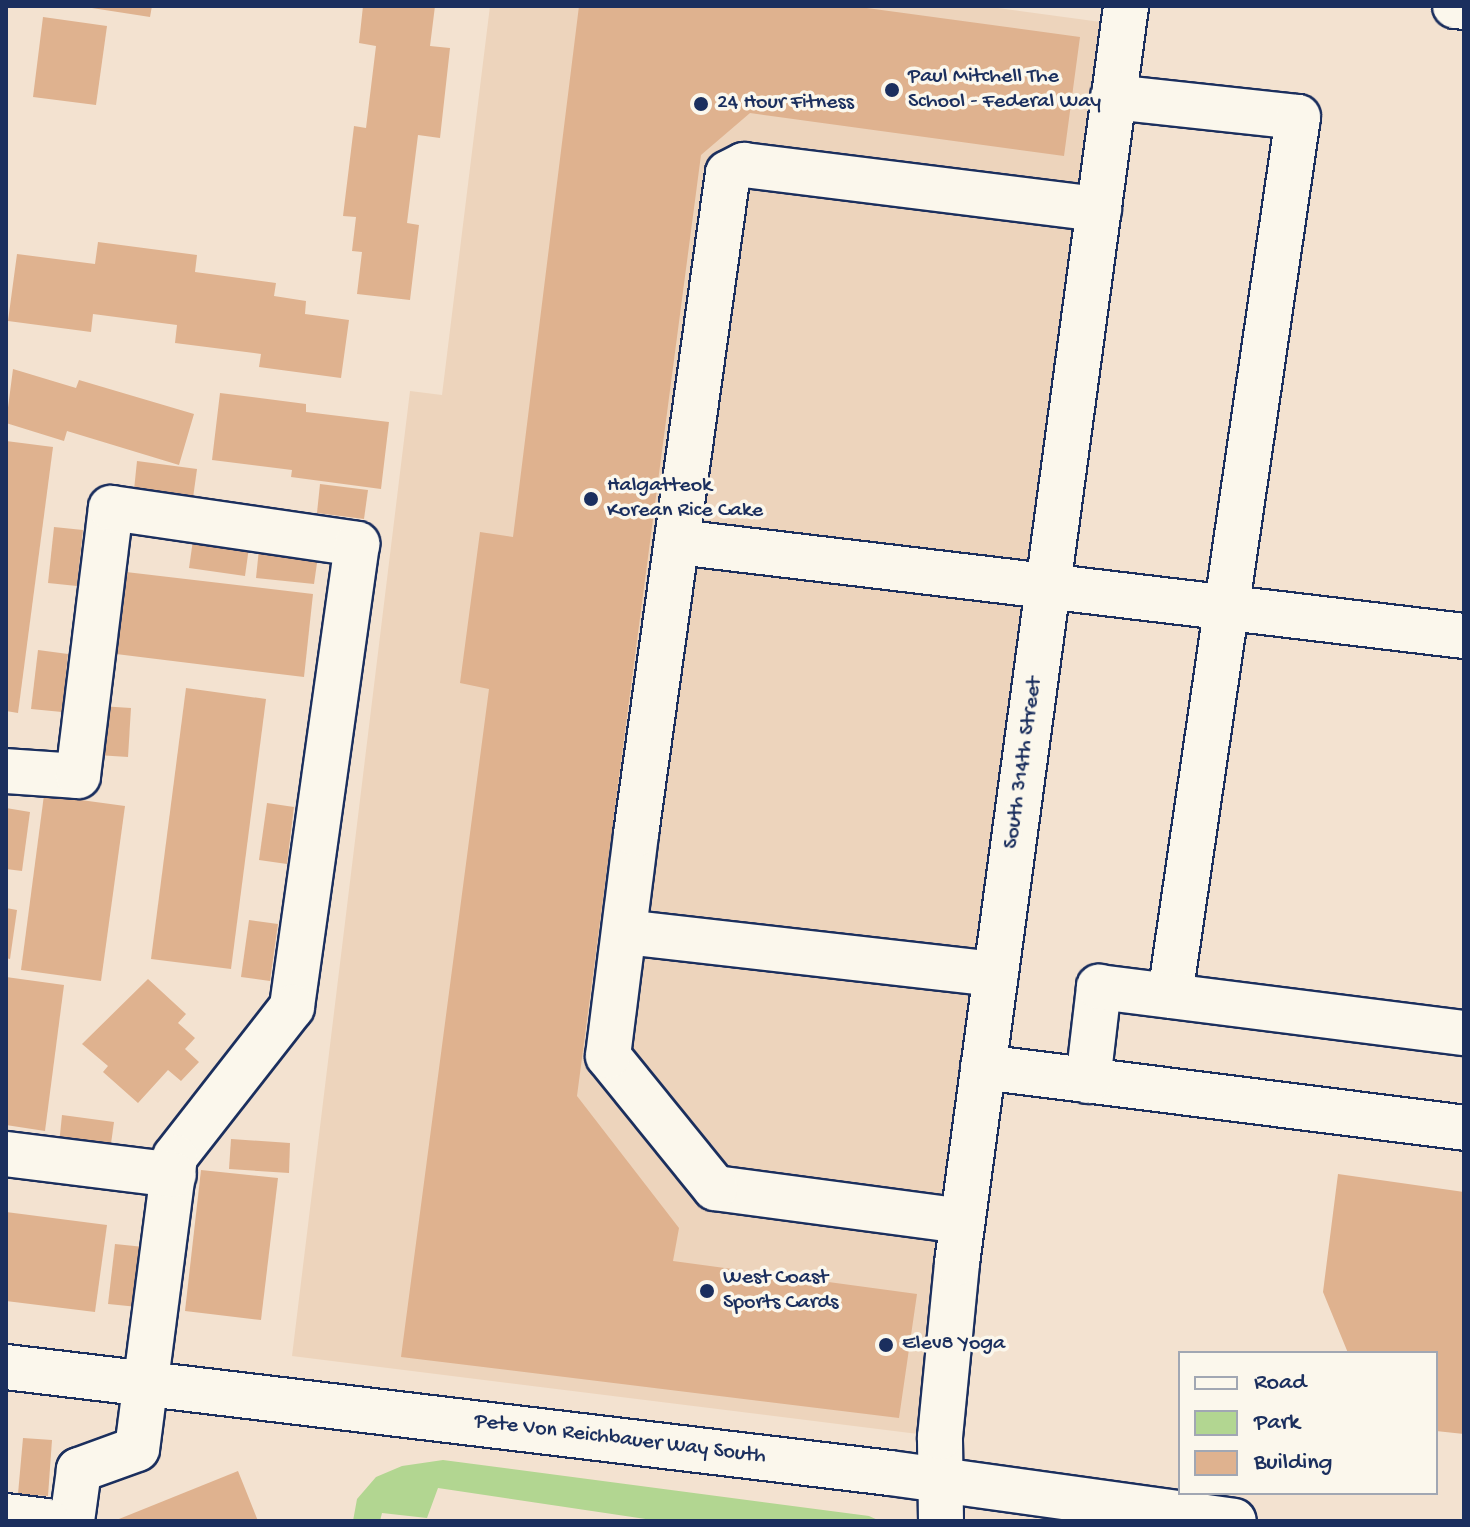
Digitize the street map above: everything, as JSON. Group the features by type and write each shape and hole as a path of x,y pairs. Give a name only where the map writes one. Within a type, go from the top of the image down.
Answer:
{"street":[{"name":"South 314th Street","path":"940,1501 962,1221 1126,6"},
{"path":"1455,6 1464,7"},
{"path":"1113,97 1298,117 1170,996"},
{"path":"962,1221 715,1188 608,1056 728,173 744,165 1099,209"},
{"path":"6,771 78,776 111,508 357,544 292,1007 175,1157 137,1449 79,1470 72,1521"},
{"path":"678,542 1464,636"},
{"path":"625,932 996,974"},
{"path":"1088,1081 1099,987 1464,1033"},
{"path":"983,1067 1464,1128"},
{"path":"6,1154 174,1175"},
{"name":"Pete Von Reichbauer Way South","path":"6,1367 147,1384 940,1501 1234,1521"},
{"path":"6,1516 47,1521"}],"shaded area":[{"path":"490,6 983,6 1123,25 934,1436 292,1356 410,391 442,395"}],"green space":[{"path":"443,1460 869,1516 880,1521 659,1521 438,1488 427,1518 382,1513 380,1521 353,1521 357,1499 376,1477 402,1466"}],"building":[{"path":"79,6 152,6 150,17"},
{"path":"363,6 435,6 430,46 450,48 440,138 418,135 407,223 419,225 410,300 357,294 362,252 352,251 356,217 343,216 354,126 366,128 376,46 359,43"},
{"path":"579,6 852,6 1080,37 1064,156 750,113 701,155 577,1096 679,1228 673,1261 917,1294 899,1418 401,1357 489,689 460,683 480,532 513,537"},
{"path":"43,17 107,26 96,105 33,97"},
{"path":"98,242 197,255 195,272 276,283 274,296 306,301 305,314 349,320 341,378 259,367 261,354 175,343 177,325 93,314 91,332 8,321 17,254 95,264"},
{"path":"13,369 76,388 79,380 194,414 179,465 67,431 64,441 6,423"},
{"path":"220,393 306,404 306,412 389,422 381,489 291,477 292,470 212,460"},
{"path":"6,441 53,447 18,713 6,711"},
{"path":"137,461 197,469 193,498 134,490"},
{"path":"320,484 368,490 364,519 317,513"},
{"path":"54,527 83,530 77,586 48,583"},
{"path":"193,540 249,547 245,576 189,568"},
{"path":"259,549 318,556 314,584 256,578"},
{"path":"126,572 313,594 304,677 116,654"},
{"path":"38,650 68,654 62,712 31,709"},
{"path":"186,688 266,699 231,969 151,959"},
{"path":"100,706 131,708 128,757 97,755"},
{"path":"44,795 125,806 101,981 21,970"},
{"path":"267,803 294,807 287,864 259,860"},
{"path":"6,808 30,812 22,871 6,869"},
{"path":"6,908 17,910 10,959 6,958"},
{"path":"249,920 278,924 270,981 241,977"},
{"path":"6,977 64,985 45,1131 6,1125"},
{"path":"148,979 186,1014 178,1023 195,1038 185,1049 199,1062 181,1081 168,1070 138,1103 103,1072 108,1066 82,1044"},
{"path":"62,1115 114,1122 110,1151 59,1145"},
{"path":"231,1139 290,1143 289,1173 229,1169"},
{"path":"201,1170 278,1178 261,1320 185,1311"},
{"path":"1338,1174 1464,1192 1464,1434 1438,1431 1438,1351 1347,1351 1323,1292"},
{"path":"6,1212 107,1225 95,1312 6,1301"},
{"path":"115,1244 144,1247 138,1307 108,1304"},
{"path":"23,1438 52,1440 48,1496 18,1494"},
{"path":"238,1471 258,1521 114,1521"}],"place":[{"name":"Paul Mitchell The School - Federal Way","path":"892,90"},
{"name":"24 Hour Fitness","path":"701,104"},
{"name":"Halgatteok Korean Rice Cake","path":"591,499"},
{"name":"West Coast Sports Cards","path":"707,1291"},
{"name":"Elev8 Yoga","path":"886,1345"}]}
